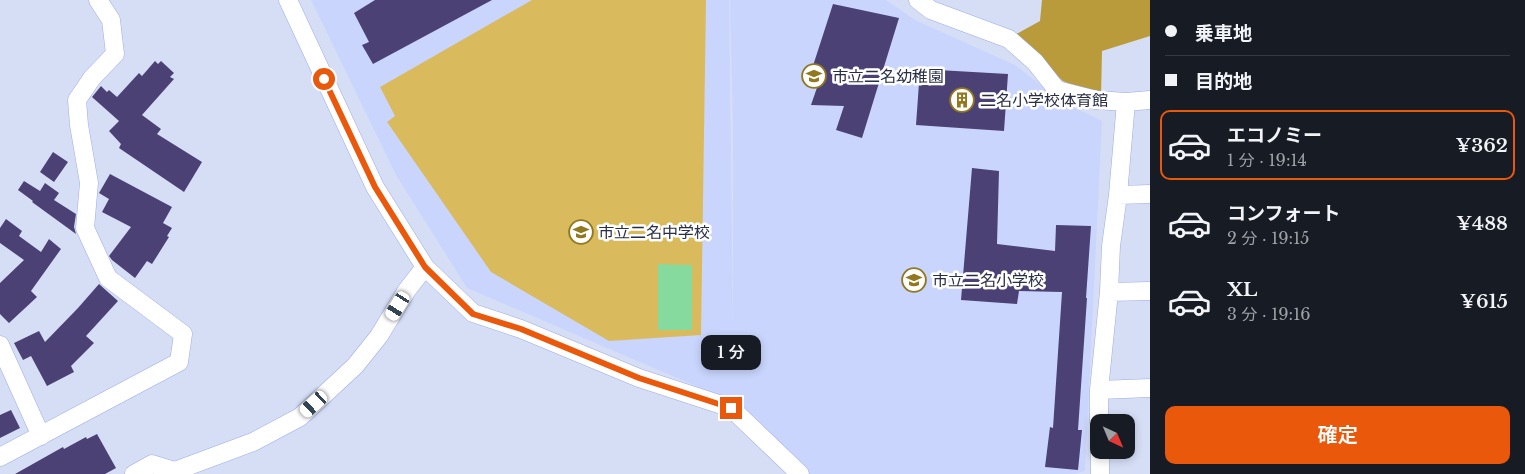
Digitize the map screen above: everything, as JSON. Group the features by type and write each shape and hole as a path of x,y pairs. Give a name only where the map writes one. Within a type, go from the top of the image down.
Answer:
{"street":[{"path":"0,457 179,362 184,334 108,278 85,228 89,183 79,125 77,100 92,78 115,54 111,20 98,0"},
{"path":"288,0 375,187 425,267 473,314 521,329 639,378 731,408 800,474"},
{"path":"918,0 931,10 1009,39 1035,62 1057,90 1096,100 1126,102 1150,100"},
{"path":"1099,414 1099,390 1109,292 1111,246 1118,195 1126,102"},
{"path":"1118,195 1150,194"},
{"path":"134,474 152,464 175,471 252,442 300,417 356,366 379,336 407,290 425,267"},
{"path":"1109,292 1150,291"},
{"path":"0,345 40,436"},
{"path":"1099,390 1150,388"},
{"path":"1100,459 1100,474"}],"shaded area":[{"path":"311,0 729,0 733,328 733,132 730,0 886,0 915,20 1015,65 1061,101 1102,121 1085,471 1074,474 808,474 733,402 467,288 396,175"},
{"name":"市立二名中学校","path":"532,0 706,0 701,335 609,341 491,272 387,122 395,116 380,87"},
{"path":"1042,0 1150,0 1150,36 1102,51 1101,97 1063,81 1011,37 1040,21"},
{"path":"658,264 692,265 692,330 658,330"}],"building":[{"path":"375,0 492,0 373,64 362,45 369,42 354,13"},
{"path":"833,4 899,18 862,138 836,130 844,106 811,105 821,76 810,75"},
{"path":"155,61 158,64 161,61 174,73 170,77 174,79 142,115 161,129 157,134 202,162 184,192 119,148 121,144 109,131 119,121 92,97 101,86 107,92 109,90 117,97 139,73 142,76"},
{"name":"二名小学校体育館","path":"920,69 1008,74 1004,131 916,125"},
{"path":"53,152 68,162 54,182 40,172"},
{"path":"972,168 999,171 997,244 1055,251 1056,225 1091,226 1078,430 1082,430 1078,470 1045,467 1050,427 1053,428 1062,292 1019,291 1017,304 961,300"},
{"path":"110,174 172,207 163,223 172,228 167,236 169,237 152,264 147,261 135,278 109,256 131,227 102,212 109,199 99,193"},
{"path":"24,181 40,191 45,183 59,193 54,200 76,214 74,227 76,234 18,190"},
{"path":"6,219 22,231 19,236 41,252 49,239 61,249 31,291 37,297 9,323 0,314 0,283 24,260 0,243 0,228"},
{"path":"99,284 118,301 86,336 94,343 71,366 74,372 47,386 31,356 23,360 14,343 39,331 45,342"},
{"path":"11,410 20,428 0,438 0,415"},
{"path":"97,434 116,468 105,474 15,474 63,447 64,449 86,437 87,439"}],"place":[{"name":"市立二名幼稚園","path":"814,76"},
{"name":"二名小学校体育館","path":"962,100"},
{"name":"市立二名中学校","path":"581,232"},
{"name":"市立二名小学校","path":"914,280"}],"route":[{"path":"324,79 375,187 425,267 473,314 521,329 639,378 731,408"}]}
